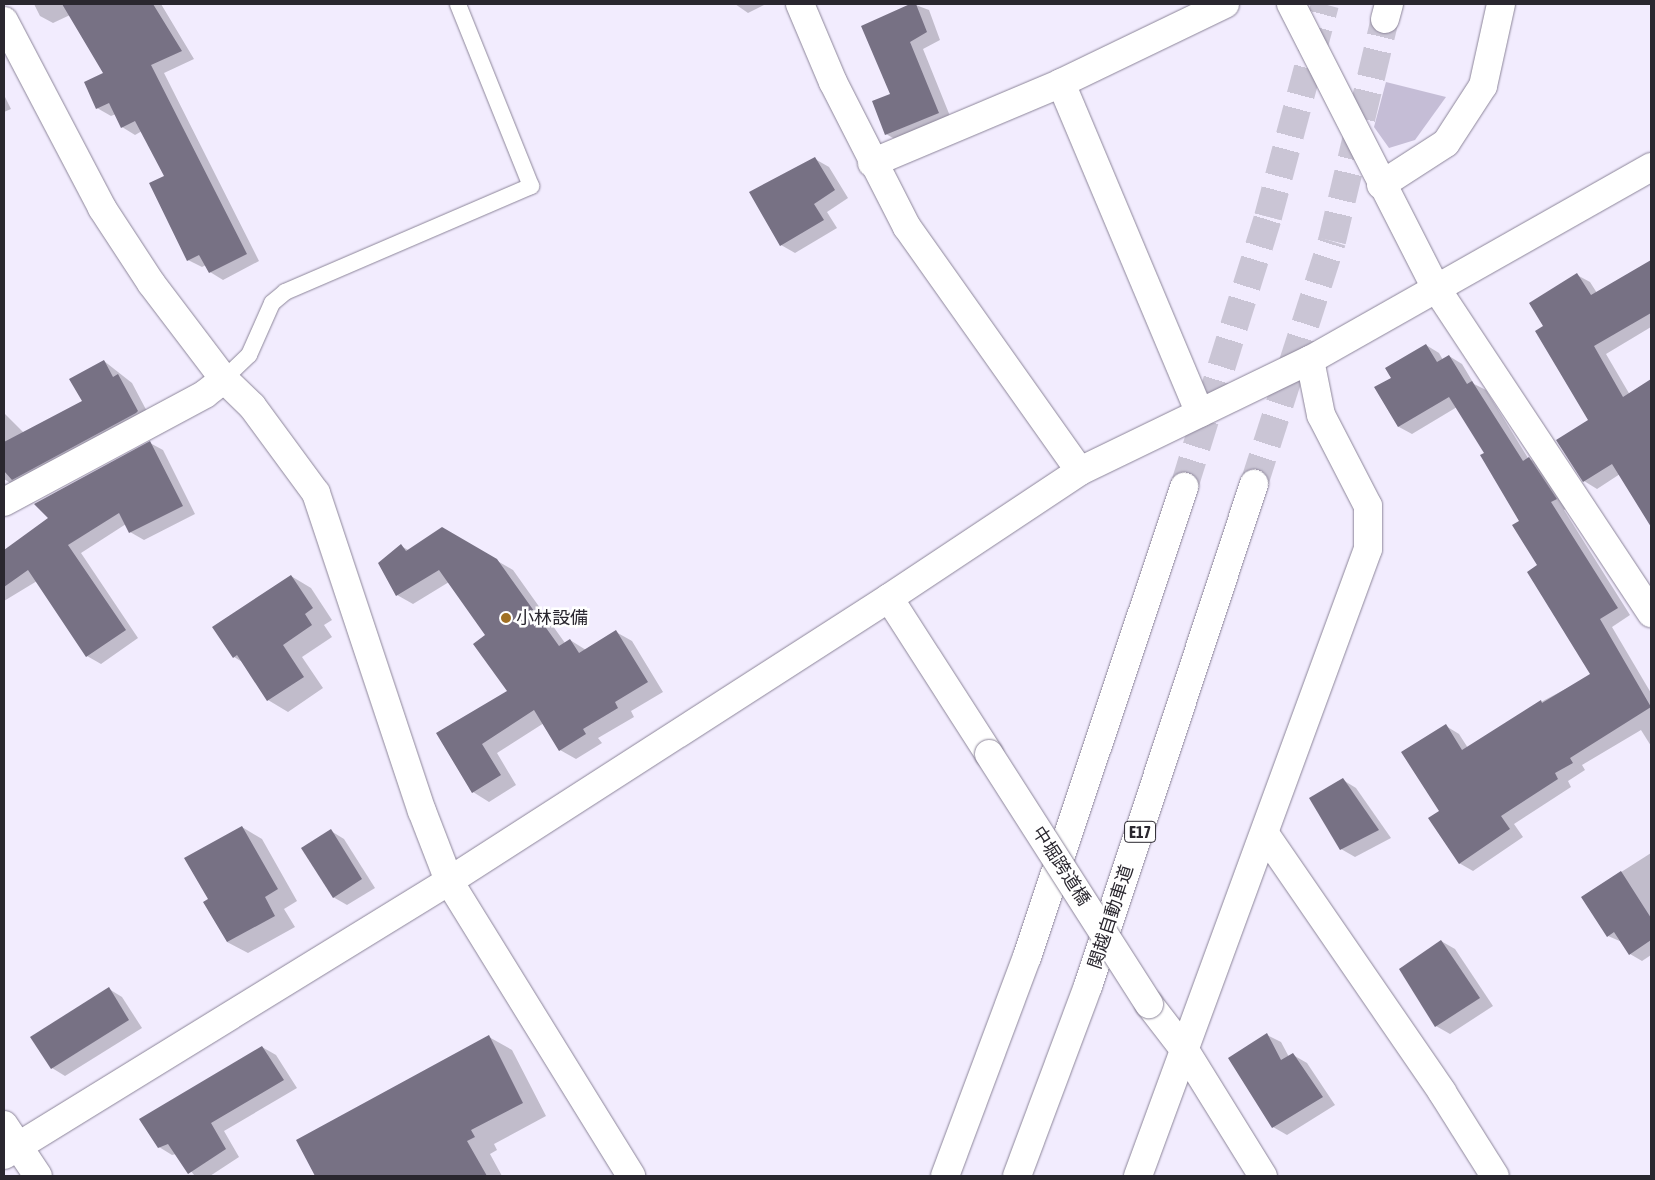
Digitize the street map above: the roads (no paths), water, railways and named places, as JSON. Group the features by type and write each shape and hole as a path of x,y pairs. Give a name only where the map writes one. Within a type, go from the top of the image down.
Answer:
{"main road":[{"path":"800,4 872,163 907,227 1080,471"},
{"path":"872,163 1061,83 1225,4"},
{"path":"1291,4 1381,185 1436,288 1651,612"},
{"path":"1381,185 1446,143 1482,86 1502,4"},
{"path":"4,21 102,208 151,283 224,379 252,406 316,493 448,881 631,1176"},
{"path":"1061,83 1200,413"},
{"path":"11,1151 448,881 889,598 1080,471 1310,360 1651,167"},
{"path":"1138,1176 1186,1052 1368,549 1368,506 1321,414 1310,360"},
{"path":"4,502 204,394 224,379"},
{"name":"関越自動車道","path":"1017,1176 1088,986 1254,484"},
{"path":"945,1176 1027,957 1184,487"},
{"name":"中堀跨道橋","path":"889,598 1149,1004 1186,1052 1263,1176"},
{"path":"1265,834 1442,1092 1495,1176"},
{"path":"4,1125 11,1151 38,1176"}],"lane":[{"path":"224,379 249,355 272,303 285,292 531,186 458,4"}],"tunnel":[{"path":"1184,487 1268,217 1325,4"},
{"path":"1254,484 1332,241 1385,19"}],"place":[{"name":"小林設備","path":"506,618"}]}
